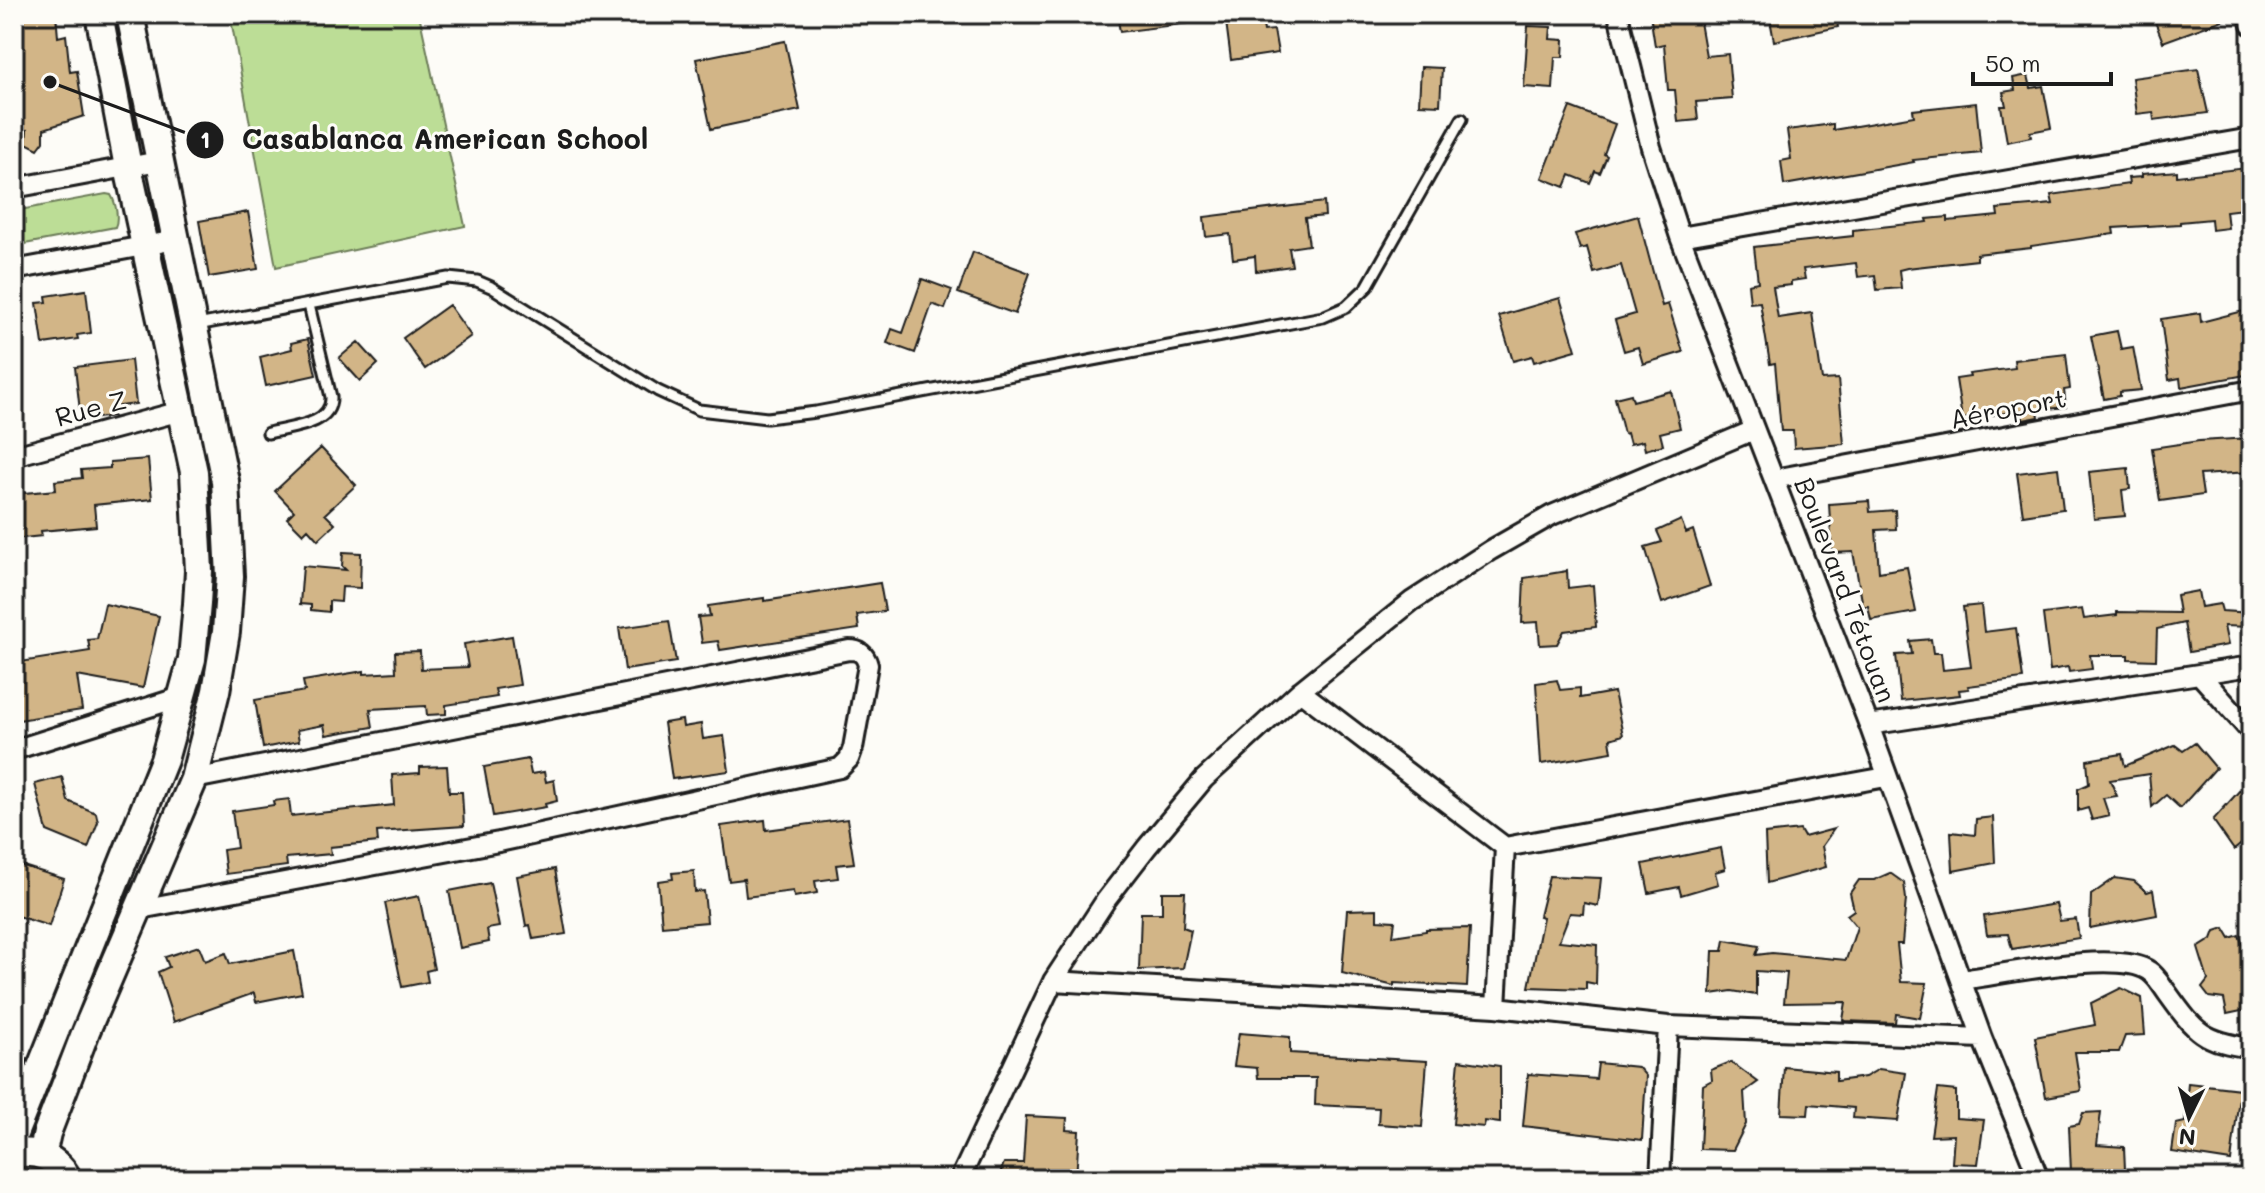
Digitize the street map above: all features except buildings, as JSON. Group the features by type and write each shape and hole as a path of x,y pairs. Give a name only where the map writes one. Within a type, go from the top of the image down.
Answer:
{"main road":[{"path":"14,1134 164,760 192,659 199,571 194,472 144,247 99,14"},
{"path":"42,1155 47,1133 86,1031 194,779 216,691 226,632 230,576 225,481 130,14"},
{"path":"14,1154 29,1152 42,1155 56,1163 68,1179"}],"street":[{"name":"Boulevard Tétouan","path":"1618,14 1651,147 1680,237 1869,725 1982,1038 2039,1179"},
{"path":"2249,14 2251,25"},
{"path":"1680,237 2251,138"},
{"path":"14,188 159,161"},
{"path":"14,270 176,240"},
{"name":"Aéroport","path":"1774,479 2251,390"},
{"name":"Rue Z","path":"14,456 181,411"},
{"path":"960,1179 1053,981 1106,900 1195,791 1300,691 1412,601 1491,550 1552,515 1754,430"},
{"path":"140,909 499,842 840,768 849,759 853,748 868,665 861,652 849,650 194,779"},
{"path":"1869,725 2251,666"},
{"path":"2200,675 2251,732"},
{"path":"1300,691 1505,847 1886,777"},
{"path":"14,750 184,696"},
{"path":"1496,1007 1505,847"},
{"path":"1961,980 2097,962 2139,965 2156,977 2185,1019 2205,1036 2216,1042 2251,1048"},
{"path":"1053,981 1496,1007 1668,1026 1982,1038"},
{"path":"1660,1179 1668,1026"}],"lane":[{"path":"193,326 448,278 477,281 658,391 699,410 767,418 816,412 1308,320 1336,312 1356,299 1379,268 1462,119"},
{"path":"268,433 321,419 330,410 331,397 309,305"}],"green space":[{"path":"230,14 419,14 465,226 276,267"},
{"path":"111,195 116,207 115,227 14,246 14,211"}],"place":[{"name":"Casablanca American School","path":"50,82"}]}
